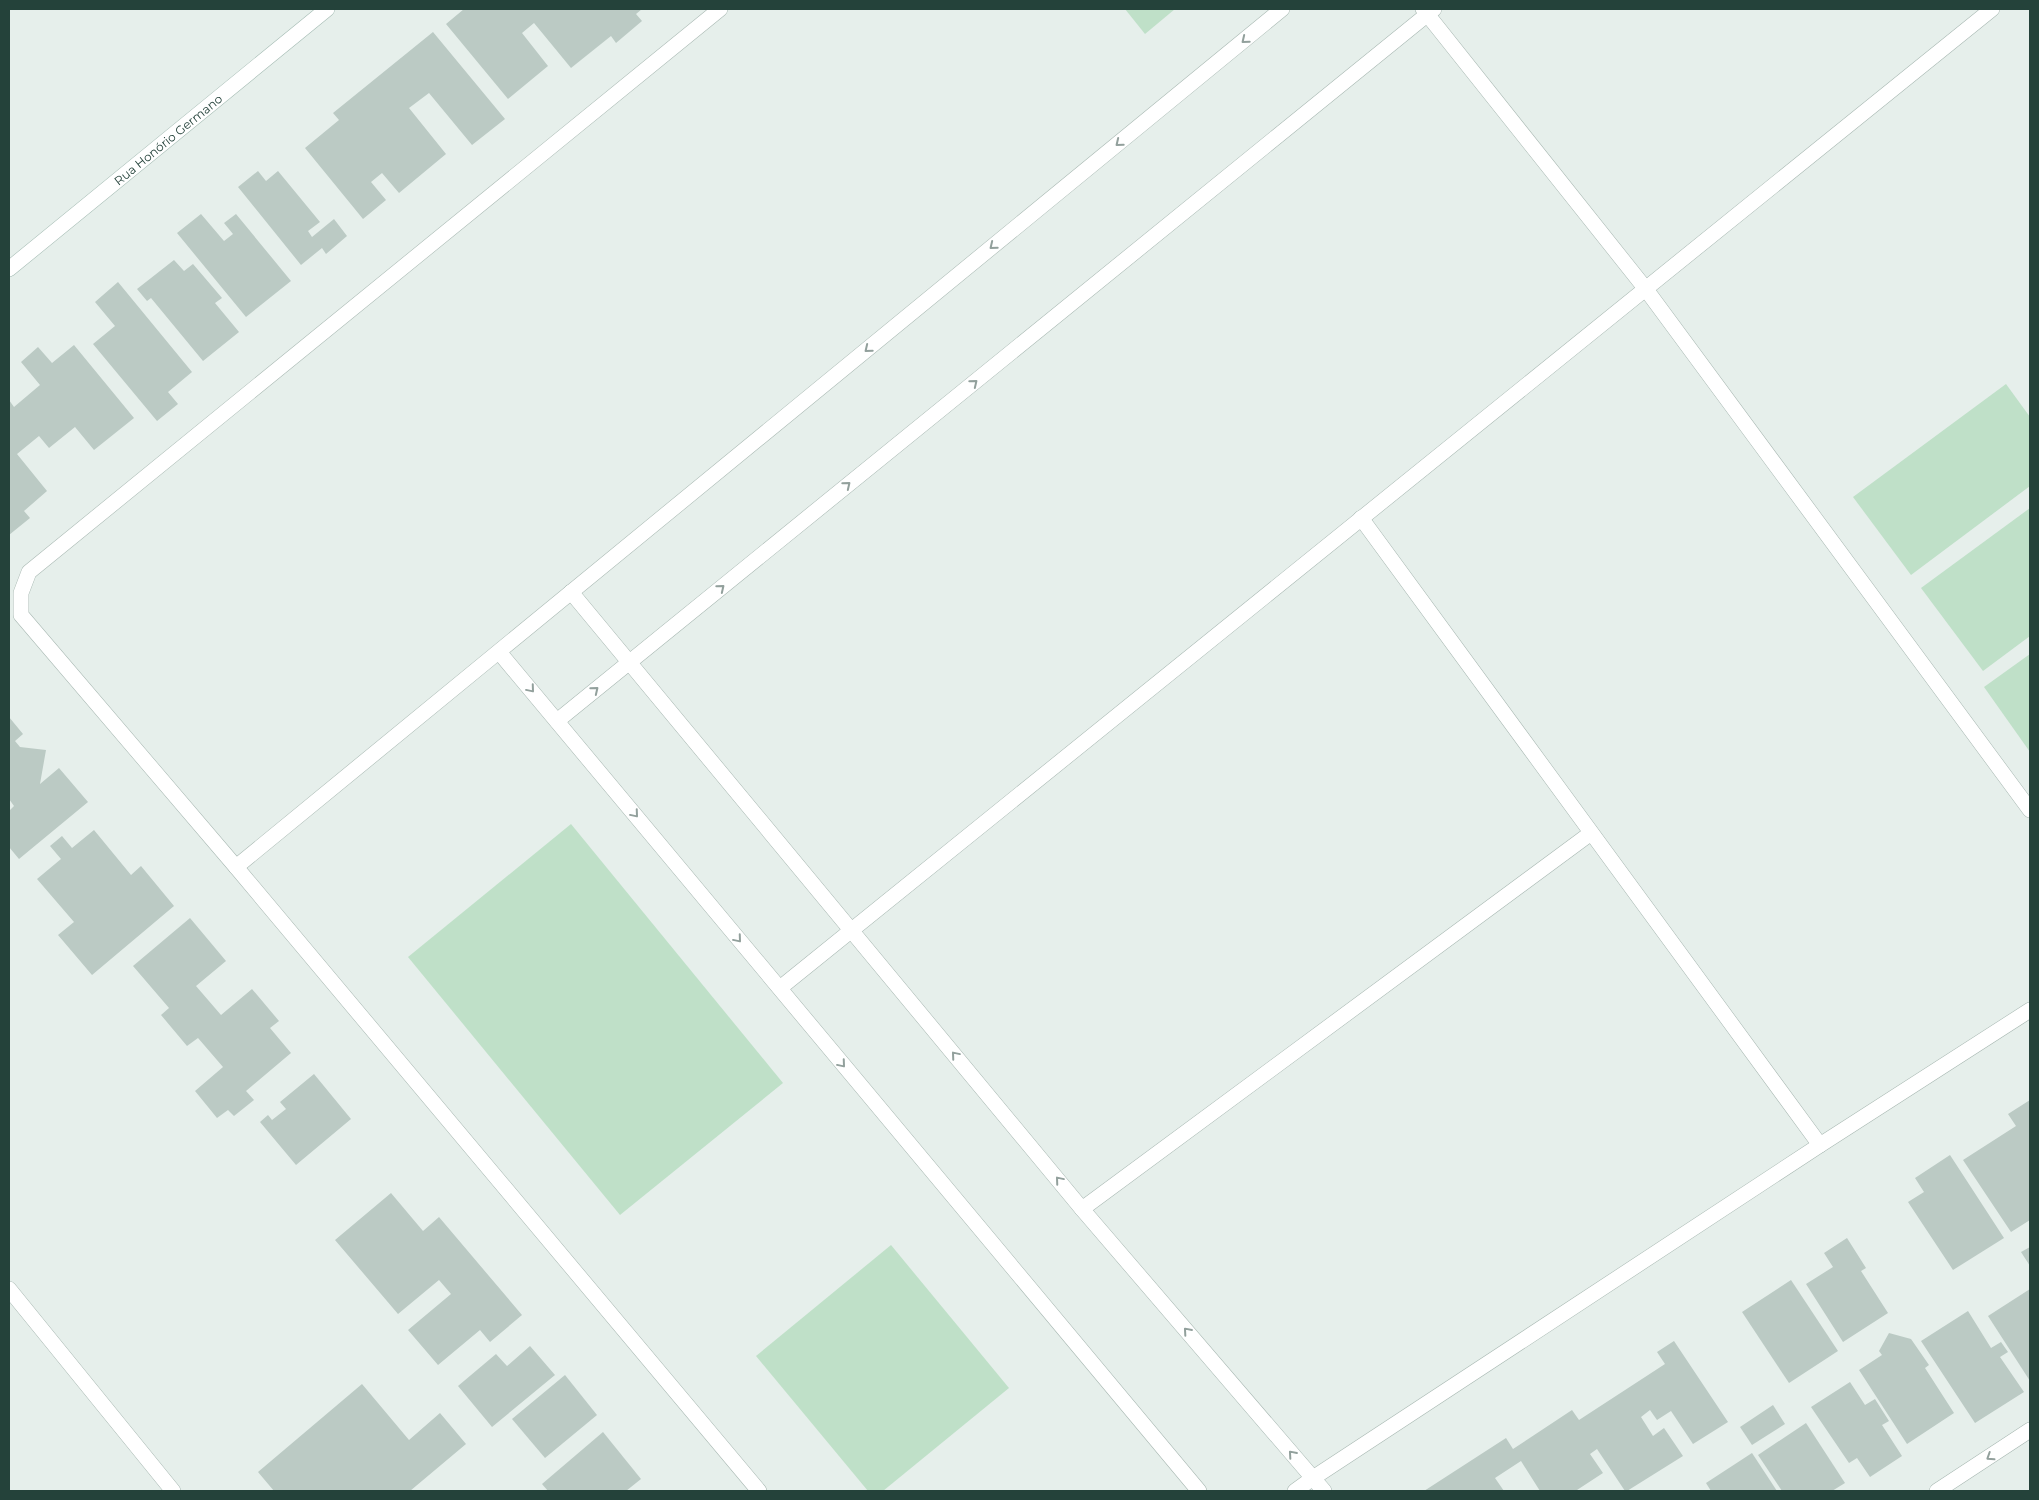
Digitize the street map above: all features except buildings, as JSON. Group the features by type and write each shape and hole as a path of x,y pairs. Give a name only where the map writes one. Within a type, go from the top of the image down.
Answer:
{"street":[{"name":"Rua Honório Germano","path":"9,269 327,9"},
{"path":"720,9 29,572 21,593 21,615 236,867 759,1491"},
{"path":"236,867 1282,9"},
{"path":"780,988 1992,9"},
{"path":"558,721 1428,10 1645,288 2030,810"},
{"path":"1361,518 1820,1145"},
{"path":"571,592 1082,1209 1324,1491"},
{"path":"499,652 1199,1491"},
{"path":"1082,1209 1591,833"},
{"path":"1295,1491 1820,1145 2030,1010"},
{"path":"9,1289 173,1491"},
{"path":"1937,1491 2030,1430"}],"green space":[{"path":"1125,9 1175,9 1145,34"},
{"path":"2006,384 2030,417 2030,486 1911,575 1853,497"},
{"path":"2030,508 2030,636 1983,671 1921,588"},
{"path":"2030,654 2030,752 1984,687"},
{"path":"571,824 783,1083 620,1215 408,957"},
{"path":"891,1245 1009,1388 883,1491 868,1491 756,1356"}]}
